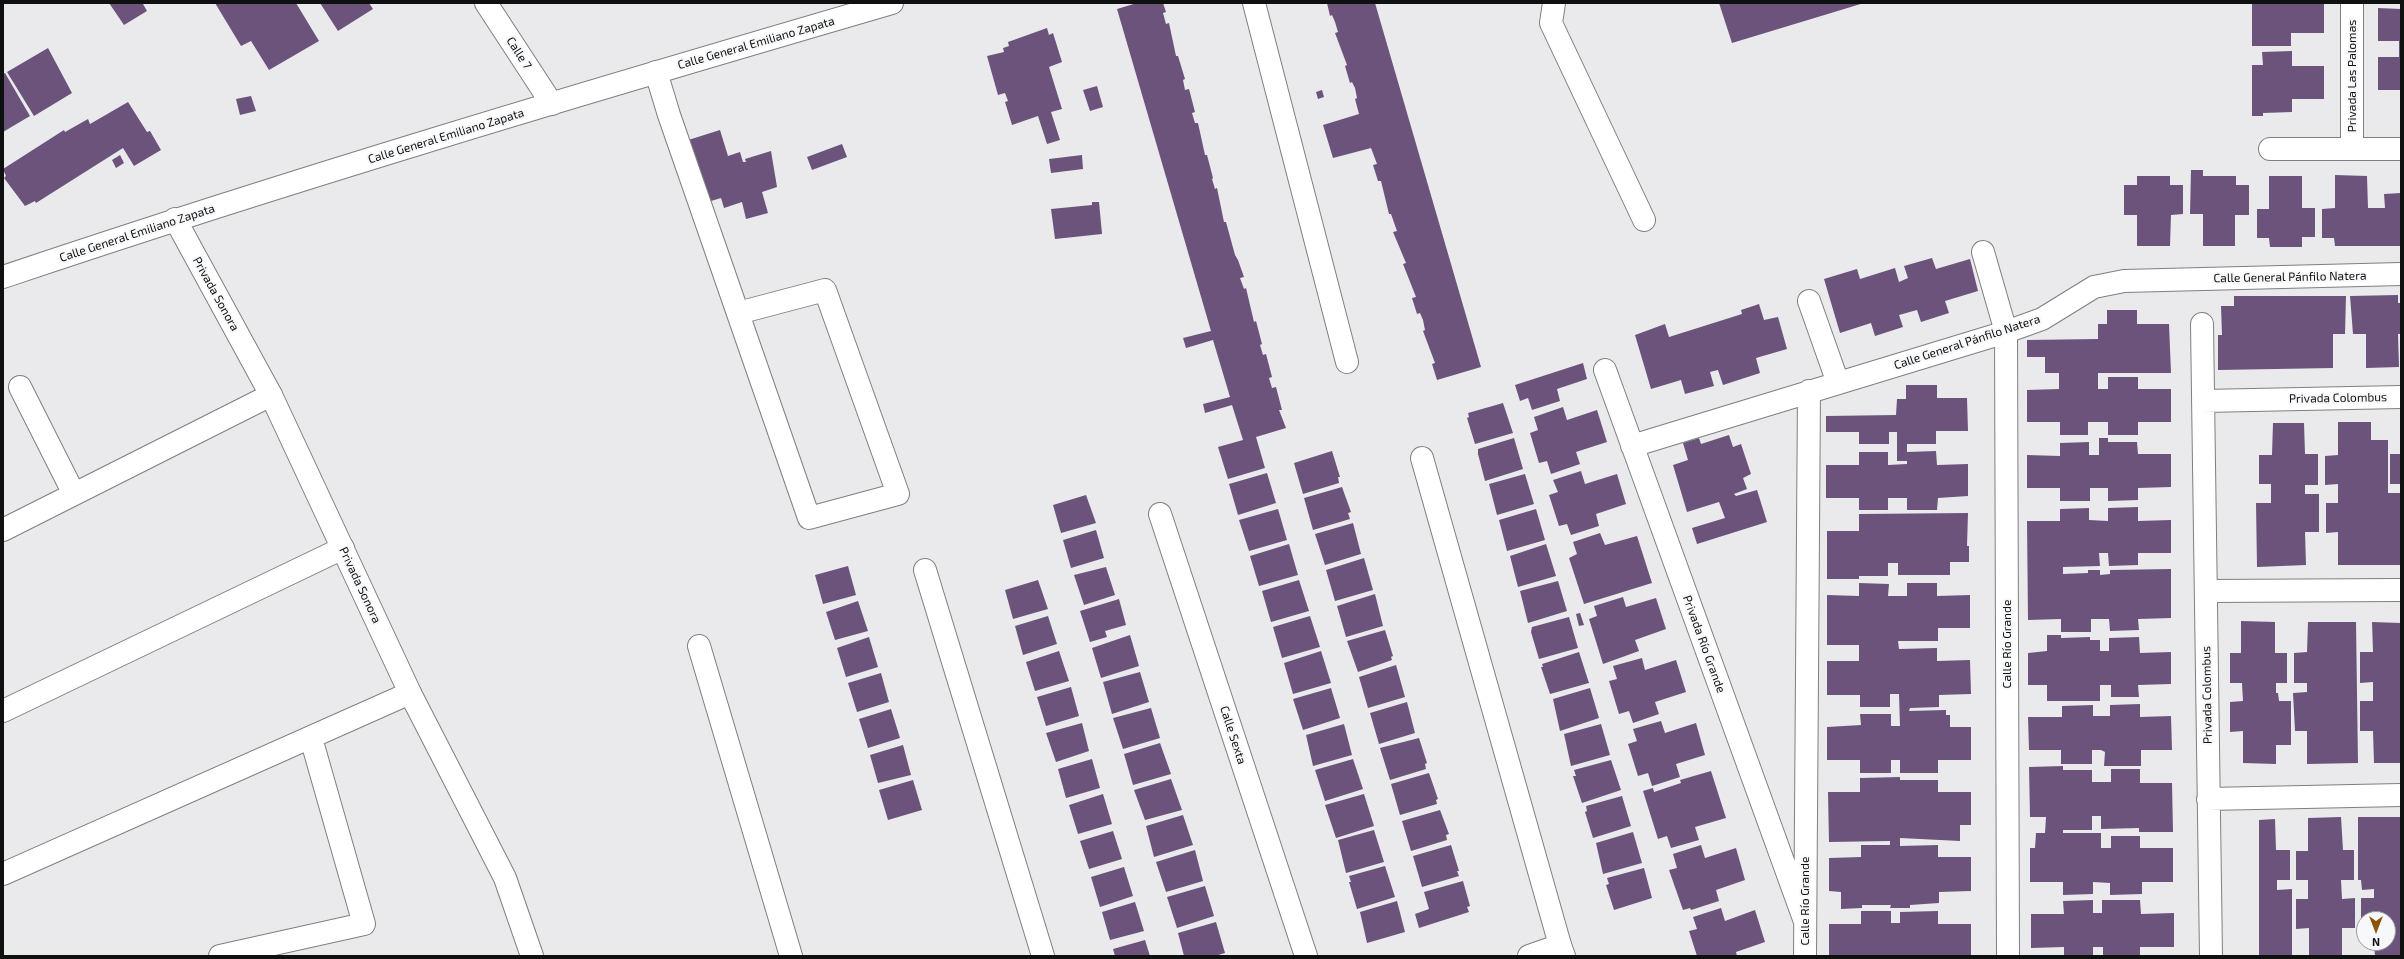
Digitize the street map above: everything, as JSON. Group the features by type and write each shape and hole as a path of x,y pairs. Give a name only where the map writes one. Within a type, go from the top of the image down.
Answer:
{"street":[{"name":"Calle 7","path":"486,3 552,104"},
{"name":"Calle General Emiliano Zapata","path":"4,274 175,219 656,72 892,3"},
{"path":"1254,3 1348,362"},
{"path":"1554,3 1551,23 1644,220"},
{"name":"Privada Las Palomas","path":"2352,3 2352,149"},
{"path":"656,72 738,313 809,518 898,494 825,290 738,313"},
{"name":"Privada Las Palomas","path":"2270,149 2401,149"},
{"name":"Privada Sonora","path":"175,219 271,395 410,693 505,878 532,956"},
{"path":"1983,252 2006,332"},
{"name":"Calle General Pánfilo Natera","path":"1632,446 2006,332 2042,318 2094,287 2124,281 2401,274"},
{"path":"1809,301 1838,383"},
{"name":"Privada Colombus","path":"2202,324 2211,956"},
{"name":"Calle Río Grande","path":"2006,332 2008,956"},
{"name":"Privada Río Grande","path":"1605,370 1804,919"},
{"path":"20,387 74,494"},
{"name":"Calle Río Grande","path":"1805,956 1804,919 1809,391"},
{"path":"3,530 271,395"},
{"name":"Privada Colombus","path":"2203,402 2401,397"},
{"path":"1422,458 1562,951 1529,956"},
{"name":"Calle Sexta","path":"1160,514 1306,956"},
{"path":"3,711 343,548"},
{"path":"925,570 1043,956"},
{"path":"2206,591 2401,590"},
{"path":"699,646 791,956"},
{"path":"3,874 410,693"},
{"path":"220,956 364,924 311,738"},
{"path":"2208,799 2401,795"}],"building":[{"path":"109,3 145,3 143,4 147,11 124,25"},
{"path":"215,3 296,3 319,41 269,70 251,41 241,46"},
{"path":"320,3 369,3 373,9 338,31"},
{"path":"1137,3 1163,3 1166,12 1163,13 1166,24 1169,23 1176,56 1178,56 1185,79 1183,80 1185,90 1189,89 1195,112 1192,113 1195,123 1198,123 1205,155 1207,155 1213,178 1212,179 1215,189 1217,188 1224,222 1226,222 1235,255 1244,277 1240,278 1244,289 1246,288 1254,322 1256,321 1262,344 1260,345 1263,355 1266,354 1272,377 1269,378 1272,388 1276,387 1282,410 1279,410 1286,428 1256,437 1265,468 1228,479 1218,447 1243,440 1232,405 1205,413 1203,404 1230,397 1213,340 1186,348 1183,338 1211,331 1117,9"},
{"path":"1327,3 1375,3 1481,367 1437,380 1432,364 1435,363 1423,331 1425,330 1423,320 1420,313 1417,314 1412,298 1416,297 1403,264 1406,263 1393,232 1397,231 1391,214 1389,214 1381,181 1378,181 1373,165 1377,164 1371,148 1333,158 1323,125 1359,114 1355,99 1357,98 1355,88 1352,82 1350,83 1345,66 1347,65 1335,33 1338,32 1332,15 1330,16"},
{"path":"1719,3 1864,3 1732,43"},
{"path":"2252,3 2324,3 2324,33 2291,33 2291,46 2252,46"},
{"path":"2378,8 2401,9 2401,90 2378,90 2378,57 2399,57 2399,41 2378,41"},
{"path":"1047,28 1049,35 1053,33 1062,62 1049,67 1062,109 1051,112 1060,140 1047,144 1038,116 1012,125 1005,102 1008,101 1005,93 998,95 987,56 1004,52 1003,48 1009,46 1008,42"},
{"path":"48,48 72,93 34,116 7,72"},
{"path":"2292,51 2292,66 2324,66 2324,99 2292,99 2292,112 2263,113 2263,116 2252,116 2252,65 2263,65 2262,52"},
{"path":"5,73 30,116 3,132 3,74"},
{"path":"1097,86 1103,107 1090,111 1083,90"},
{"path":"1322,90 1324,97 1318,99 1316,92"},
{"path":"251,96 256,111 240,115 236,99"},
{"path":"128,102 147,132 150,131 161,150 134,166 123,148 36,203 35,201 25,206 4,178 6,176 3,169 64,130 65,132 88,119 90,124"},
{"path":"720,130 728,156 740,152 743,162 746,162 745,159 771,151 777,187 762,192 768,213 746,219 742,202 724,208 721,198 701,204 682,142"},
{"path":"842,144 847,157 812,170 807,157"},
{"path":"120,155 124,163 116,168 112,160"},
{"path":"1082,155 1083,169 1051,173 1049,159"},
{"path":"2191,170 2203,170 2203,176 2236,176 2236,185 2249,185 2249,215 2235,215 2235,246 2203,246 2203,214 2190,214"},
{"path":"2335,175 2367,176 2368,208 2385,208 2384,194 2401,193 2401,246 2335,246 2334,238 2322,238 2322,209 2335,208"},
{"path":"2137,176 2170,176 2170,185 2183,185 2183,214 2171,215 2170,246 2137,246 2137,215 2124,215 2124,185 2137,185"},
{"path":"2269,176 2302,176 2302,208 2315,208 2315,237 2302,237 2302,247 2270,247 2269,238 2257,238 2257,209 2269,209"},
{"path":"1092,202 1099,202 1102,234 1055,239 1051,209 1092,205"},
{"path":"1932,258 1936,269 1970,259 1978,291 1945,301 1949,313 1921,322 1917,310 1899,315 1903,327 1875,336 1871,323 1840,333 1824,279 1857,269 1860,279 1895,268 1899,282 1908,278 1904,266"},
{"path":"2398,295 2398,303 2401,303 2401,334 2398,334 2399,367 2366,368 2366,334 2353,334 2350,296"},
{"path":"2234,296 2346,296 2345,334 2333,334 2333,368 2218,370 2218,335 2222,335 2221,306 2234,306"},
{"path":"1759,304 1764,320 1778,317 1787,349 1756,358 1760,373 1723,385 1718,370 1710,372 1714,386 1685,394 1681,380 1651,389 1635,335 1665,324 1669,337 1742,314 1741,310"},
{"path":"2107,310 2137,310 2137,324 2169,324 2171,373 2098,373 2098,389 2108,389 2108,377 2138,377 2138,389 2171,389 2171,422 2138,422 2138,435 2108,435 2108,422 2088,422 2088,435 2060,435 2060,422 2027,422 2027,390 2059,389 2059,373 2045,373 2045,357 2027,357 2027,340 2098,339 2098,324 2107,324"},
{"path":"1583,363 1587,379 1557,389 1560,401 1532,410 1528,398 1520,401 1515,385"},
{"path":"1906,385 1937,385 1937,398 1967,398 1968,431 1936,431 1936,444 1907,444 1907,452 1936,451 1937,465 1968,464 1968,496 1938,498 1937,510 1907,510 1907,498 1888,498 1888,510 1859,510 1859,498 1826,498 1826,465 1859,465 1859,452 1888,452 1888,465 1907,464 1907,461 1897,461 1897,432 1889,432 1889,444 1859,444 1859,432 1826,432 1826,416 1896,415 1897,399 1906,399"},
{"path":"1503,403 1513,433 1475,444 1467,418 1469,417 1468,413"},
{"path":"1563,407 1567,420 1597,410 1607,442 1576,452 1580,464 1551,474 1547,461 1539,463 1530,433 1538,430 1534,417"},
{"path":"2338,422 2371,422 2371,440 2388,440 2388,493 2401,493 2401,565 2338,565 2338,532 2326,533 2326,503 2338,503 2338,484 2325,485 2325,456 2338,455"},
{"path":"2273,423 2304,423 2305,454 2318,454 2318,485 2305,485 2305,494 2319,494 2319,532 2305,532 2306,565 2257,567 2256,503 2271,503 2271,484 2259,484 2259,455 2272,455"},
{"path":"1729,435 1733,447 1741,444 1751,474 1743,478 1747,489 1734,494 1736,496 1757,490 1767,522 1697,544 1692,528 1725,518 1719,502 1687,512 1673,465 1688,460 1683,443 1699,438 1701,444"},
{"path":"1514,438 1523,469 1485,481 1478,449"},
{"path":"2099,438 2108,438 2108,442 2137,442 2138,454 2171,454 2171,487 2138,488 2138,500 2108,501 2108,488 2090,488 2090,501 2060,501 2060,488 2027,488 2027,455 2060,456 2060,443 2089,442 2089,455 2099,455"},
{"path":"1332,451 1340,477 1338,477 1339,483 1303,494 1294,463"},
{"path":"2390,454 2401,454 2401,484 2390,484"},
{"path":"1581,471 1585,484 1617,474 1626,504 1596,514 1599,526 1571,535 1567,524 1559,526 1549,495 1558,492 1553,480"},
{"path":"1267,473 1276,503 1238,515 1229,484"},
{"path":"1525,474 1534,504 1497,515 1489,484"},
{"path":"1342,487 1351,512 1348,513 1350,519 1313,530 1304,498"},
{"path":"1086,495 1096,523 1061,533 1053,505"},
{"path":"2138,507 2138,521 2171,520 2171,553 2138,553 2138,565 2109,566 2108,553 2099,553 2100,566 2063,567 2063,574 2088,573 2088,570 2100,570 2100,575 2110,574 2110,570 2171,569 2171,618 2138,619 2139,630 2110,631 2109,619 2091,619 2091,632 2061,632 2061,619 2028,620 2027,521 2060,521 2060,509 2089,508 2089,520 2108,521 2108,508"},
{"path":"1278,509 1287,540 1249,551 1239,520"},
{"path":"1536,509 1545,540 1507,551 1499,520"},
{"path":"1968,513 1967,546 1969,546 1969,562 1950,562 1950,575 1898,575 1898,563 1888,563 1888,576 1859,576 1859,579 1827,579 1827,531 1859,531 1859,514"},
{"path":"1353,523 1361,554 1325,565 1315,534"},
{"path":"1096,530 1104,558 1071,568 1063,540"},
{"path":"1600,533 1605,545 1637,536 1652,583 1584,604 1569,558 1577,554 1573,542"},
{"path":"1289,544 1298,575 1259,586 1250,556"},
{"path":"1546,544 1556,576 1518,587 1510,556"},
{"path":"1364,558 1373,590 1335,601 1326,570"},
{"path":"848,566 856,595 823,604 815,575"},
{"path":"1106,567 1115,595 1084,605 1074,575"},
{"path":"1038,580 1048,609 1013,619 1005,590"},
{"path":"1299,580 1309,611 1271,622 1262,591"},
{"path":"1558,581 1567,611 1528,623 1520,591"},
{"path":"1859,583 1889,584 1888,596 1907,596 1907,583 1937,583 1937,596 1970,595 1970,628 1938,628 1938,641 1898,641 1899,649 1937,648 1937,661 1970,660 1971,694 1939,695 1939,707 1910,708 1909,711 1946,710 1946,715 1950,715 1950,727 1971,727 1971,760 1938,760 1938,773 1900,773 1900,760 1891,760 1891,773 1860,773 1860,760 1827,760 1827,727 1861,725 1860,714 1891,714 1891,726 1900,726 1899,694 1890,694 1890,707 1860,707 1860,695 1827,695 1827,661 1859,661 1859,645 1827,645 1827,595 1859,596"},
{"path":"1375,594 1383,626 1346,637 1337,606"},
{"path":"1623,597 1626,607 1656,598 1666,629 1635,640 1639,651 1603,664 1589,619 1597,616 1594,606"},
{"path":"1119,599 1126,625 1105,631 1107,637 1090,642 1080,611"},
{"path":"858,601 868,631 835,640 826,612"},
{"path":"1580,613 1584,625 1579,626 1576,614"},
{"path":"1048,616 1057,644 1023,655 1015,626"},
{"path":"1310,616 1320,647 1282,658 1273,627"},
{"path":"1569,617 1578,648 1539,659 1531,632 1532,627"},
{"path":"2241,621 2275,622 2275,653 2287,653 2287,683 2276,683 2276,693 2278,693 2279,701 2291,701 2291,745 2276,745 2276,764 2243,763 2243,731 2230,732 2230,702 2243,701 2242,683 2230,683 2230,653 2241,653"},
{"path":"2308,622 2356,622 2358,763 2307,764 2307,731 2295,731 2293,693 2307,692 2307,683 2294,683 2294,653 2307,652"},
{"path":"2372,622 2401,623 2401,763 2374,763 2373,731 2360,731 2360,701 2373,701 2373,682 2360,683 2360,652 2373,652"},
{"path":"1385,630 1393,656 1391,657 1392,660 1358,672 1347,641"},
{"path":"1130,635 1139,666 1101,678 1092,648"},
{"path":"2047,635 2061,635 2061,638 2090,637 2090,640 2100,640 2100,651 2109,651 2109,638 2139,637 2140,653 2171,652 2171,684 2138,685 2139,697 2111,697 2111,685 2100,685 2100,701 2047,701 2047,685 2028,685 2028,653 2047,651"},
{"path":"869,637 878,667 846,677 837,648"},
{"path":"1059,651 1069,681 1035,691 1026,662"},
{"path":"1321,651 1331,683 1293,694 1284,663"},
{"path":"1579,652 1589,683 1550,694 1541,667 1543,667 1542,664"},
{"path":"1642,658 1645,670 1676,660 1686,692 1655,702 1659,714 1633,723 1629,711 1619,714 1609,681 1617,679 1613,666"},
{"path":"1396,665 1405,697 1368,708 1359,677"},
{"path":"1140,672 1149,702 1112,714 1103,682"},
{"path":"881,673 889,702 857,712 848,683"},
{"path":"1071,687 1079,716 1046,726 1037,697"},
{"path":"1331,688 1340,718 1303,730 1293,699"},
{"path":"1590,688 1599,718 1560,731 1553,699"},
{"path":"1407,702 1415,733 1379,744 1370,713"},
{"path":"2140,704 2140,717 2171,716 2172,750 2141,750 2141,766 2104,766 2105,752 2101,750 2092,750 2092,764 2061,764 2061,750 2029,750 2028,717 2062,717 2062,706 2093,705 2093,716 2110,716 2110,705"},
{"path":"1151,708 1160,738 1123,749 1113,718"},
{"path":"891,709 900,738 868,748 859,719"},
{"path":"1661,721 1665,733 1696,723 1705,755 1676,764 1680,777 1652,786 1648,773 1638,776 1628,744 1637,741 1633,729"},
{"path":"1082,723 1089,751 1056,762 1046,733"},
{"path":"1344,724 1352,755 1313,766 1306,735"},
{"path":"1601,724 1610,755 1571,766 1564,734"},
{"path":"1419,738 1427,763 1425,764 1426,769 1390,780 1380,748"},
{"path":"1160,743 1171,774 1133,785 1124,754"},
{"path":"903,745 911,775 878,783 870,755"},
{"path":"1092,759 1100,788 1066,798 1058,769"},
{"path":"1353,759 1363,789 1325,801 1315,770"},
{"path":"1611,760 1621,790 1582,803 1573,776 1576,776 1574,770"},
{"path":"2063,766 2063,770 2092,770 2092,782 2111,782 2111,769 2140,769 2140,783 2172,783 2173,832 2139,832 2139,828 2101,829 2101,816 2092,816 2092,830 2063,830 2063,833 2101,833 2101,848 2111,848 2111,836 2140,836 2140,848 2173,848 2173,882 2142,882 2142,894 2110,895 2110,883 2093,882 2093,894 2063,895 2063,882 2030,882 2030,848 2035,848 2036,833 2045,833 2046,817 2030,817 2029,767"},
{"path":"1711,771 1726,818 1695,827 1699,840 1671,848 1667,836 1658,839 1643,791 1653,788 1654,792 1681,783 1680,780"},
{"path":"1429,773 1438,799 1436,800 1437,804 1400,815 1391,784"},
{"path":"1900,777 1900,780 1938,780 1938,792 1971,792 1971,825 1960,825 1960,841 1900,838 1900,846 1938,845 1938,857 1971,857 1971,891 1939,892 1939,903 1910,905 1910,908 1890,908 1891,905 1862,905 1862,908 1841,909 1841,892 1829,891 1829,858 1861,857 1861,845 1890,845 1890,841 1829,842 1828,792 1860,792 1860,778"},
{"path":"1171,779 1182,810 1145,820 1134,790"},
{"path":"913,780 922,810 888,820 879,790"},
{"path":"1103,794 1112,824 1078,834 1069,805"},
{"path":"1364,794 1374,826 1336,838 1325,805"},
{"path":"1622,796 1631,826 1593,838 1585,812 1587,811 1586,806"},
{"path":"1440,810 1449,834 1446,835 1447,840 1411,851 1402,821"},
{"path":"1183,815 1193,845 1154,857 1146,826"},
{"path":"2341,817 2343,850 2354,850 2354,880 2341,880 2342,899 2355,898 2355,928 2342,928 2342,956 2309,956 2309,928 2296,929 2296,899 2308,899 2308,880 2296,880 2296,851 2308,851 2308,818"},
{"path":"2358,817 2401,817 2401,956 2375,956 2375,951 2396,951 2396,911 2361,911 2361,898 2374,898 2374,889 2362,890 2361,880 2358,880"},
{"path":"2275,819 2276,850 2290,850 2290,880 2277,880 2277,890 2292,889 2292,956 2259,956 2259,820"},
{"path":"1374,830 1384,862 1346,873 1338,840"},
{"path":"1113,831 1122,859 1089,869 1080,841"},
{"path":"1633,832 1642,863 1603,874 1596,843"},
{"path":"1451,845 1459,871 1457,871 1459,876 1422,887 1413,856"},
{"path":"1701,845 1705,858 1736,848 1745,880 1716,890 1719,901 1691,910 1690,908 1683,910 1669,870 1677,868 1673,854"},
{"path":"1195,850 1203,881 1166,892 1156,862"},
{"path":"1385,866 1395,897 1357,909 1349,882 1351,882 1349,876"},
{"path":"1124,867 1133,896 1100,907 1091,877"},
{"path":"1644,868 1652,898 1614,910 1606,885 1609,884 1607,878"},
{"path":"1463,881 1470,906 1467,907 1469,912 1419,928 1415,914 1429,909 1424,892"},
{"path":"1205,886 1214,916 1177,928 1167,897"},
{"path":"2093,900 2093,913 2102,913 2102,900 2140,900 2141,914 2174,913 2174,947 2140,947 2140,956 2103,956 2103,947 2093,947 2093,956 2064,956 2064,947 2031,948 2031,914 2064,914 2063,901"},
{"path":"1397,901 1405,932 1367,943 1360,912"},
{"path":"1135,902 1144,931 1110,940 1102,912"},
{"path":"1721,908 1725,921 1755,910 1765,942 1736,952 1737,956 1697,956 1689,931 1697,929 1693,917"},
{"path":"1861,911 1891,911 1891,923 1900,923 1900,912 1938,911 1938,924 1971,924 1971,956 1829,956 1829,924 1861,924"},
{"path":"1216,922 1225,953 1215,956 1184,956 1178,933"},
{"path":"1145,940 1150,956 1115,956 1113,949"}]}
